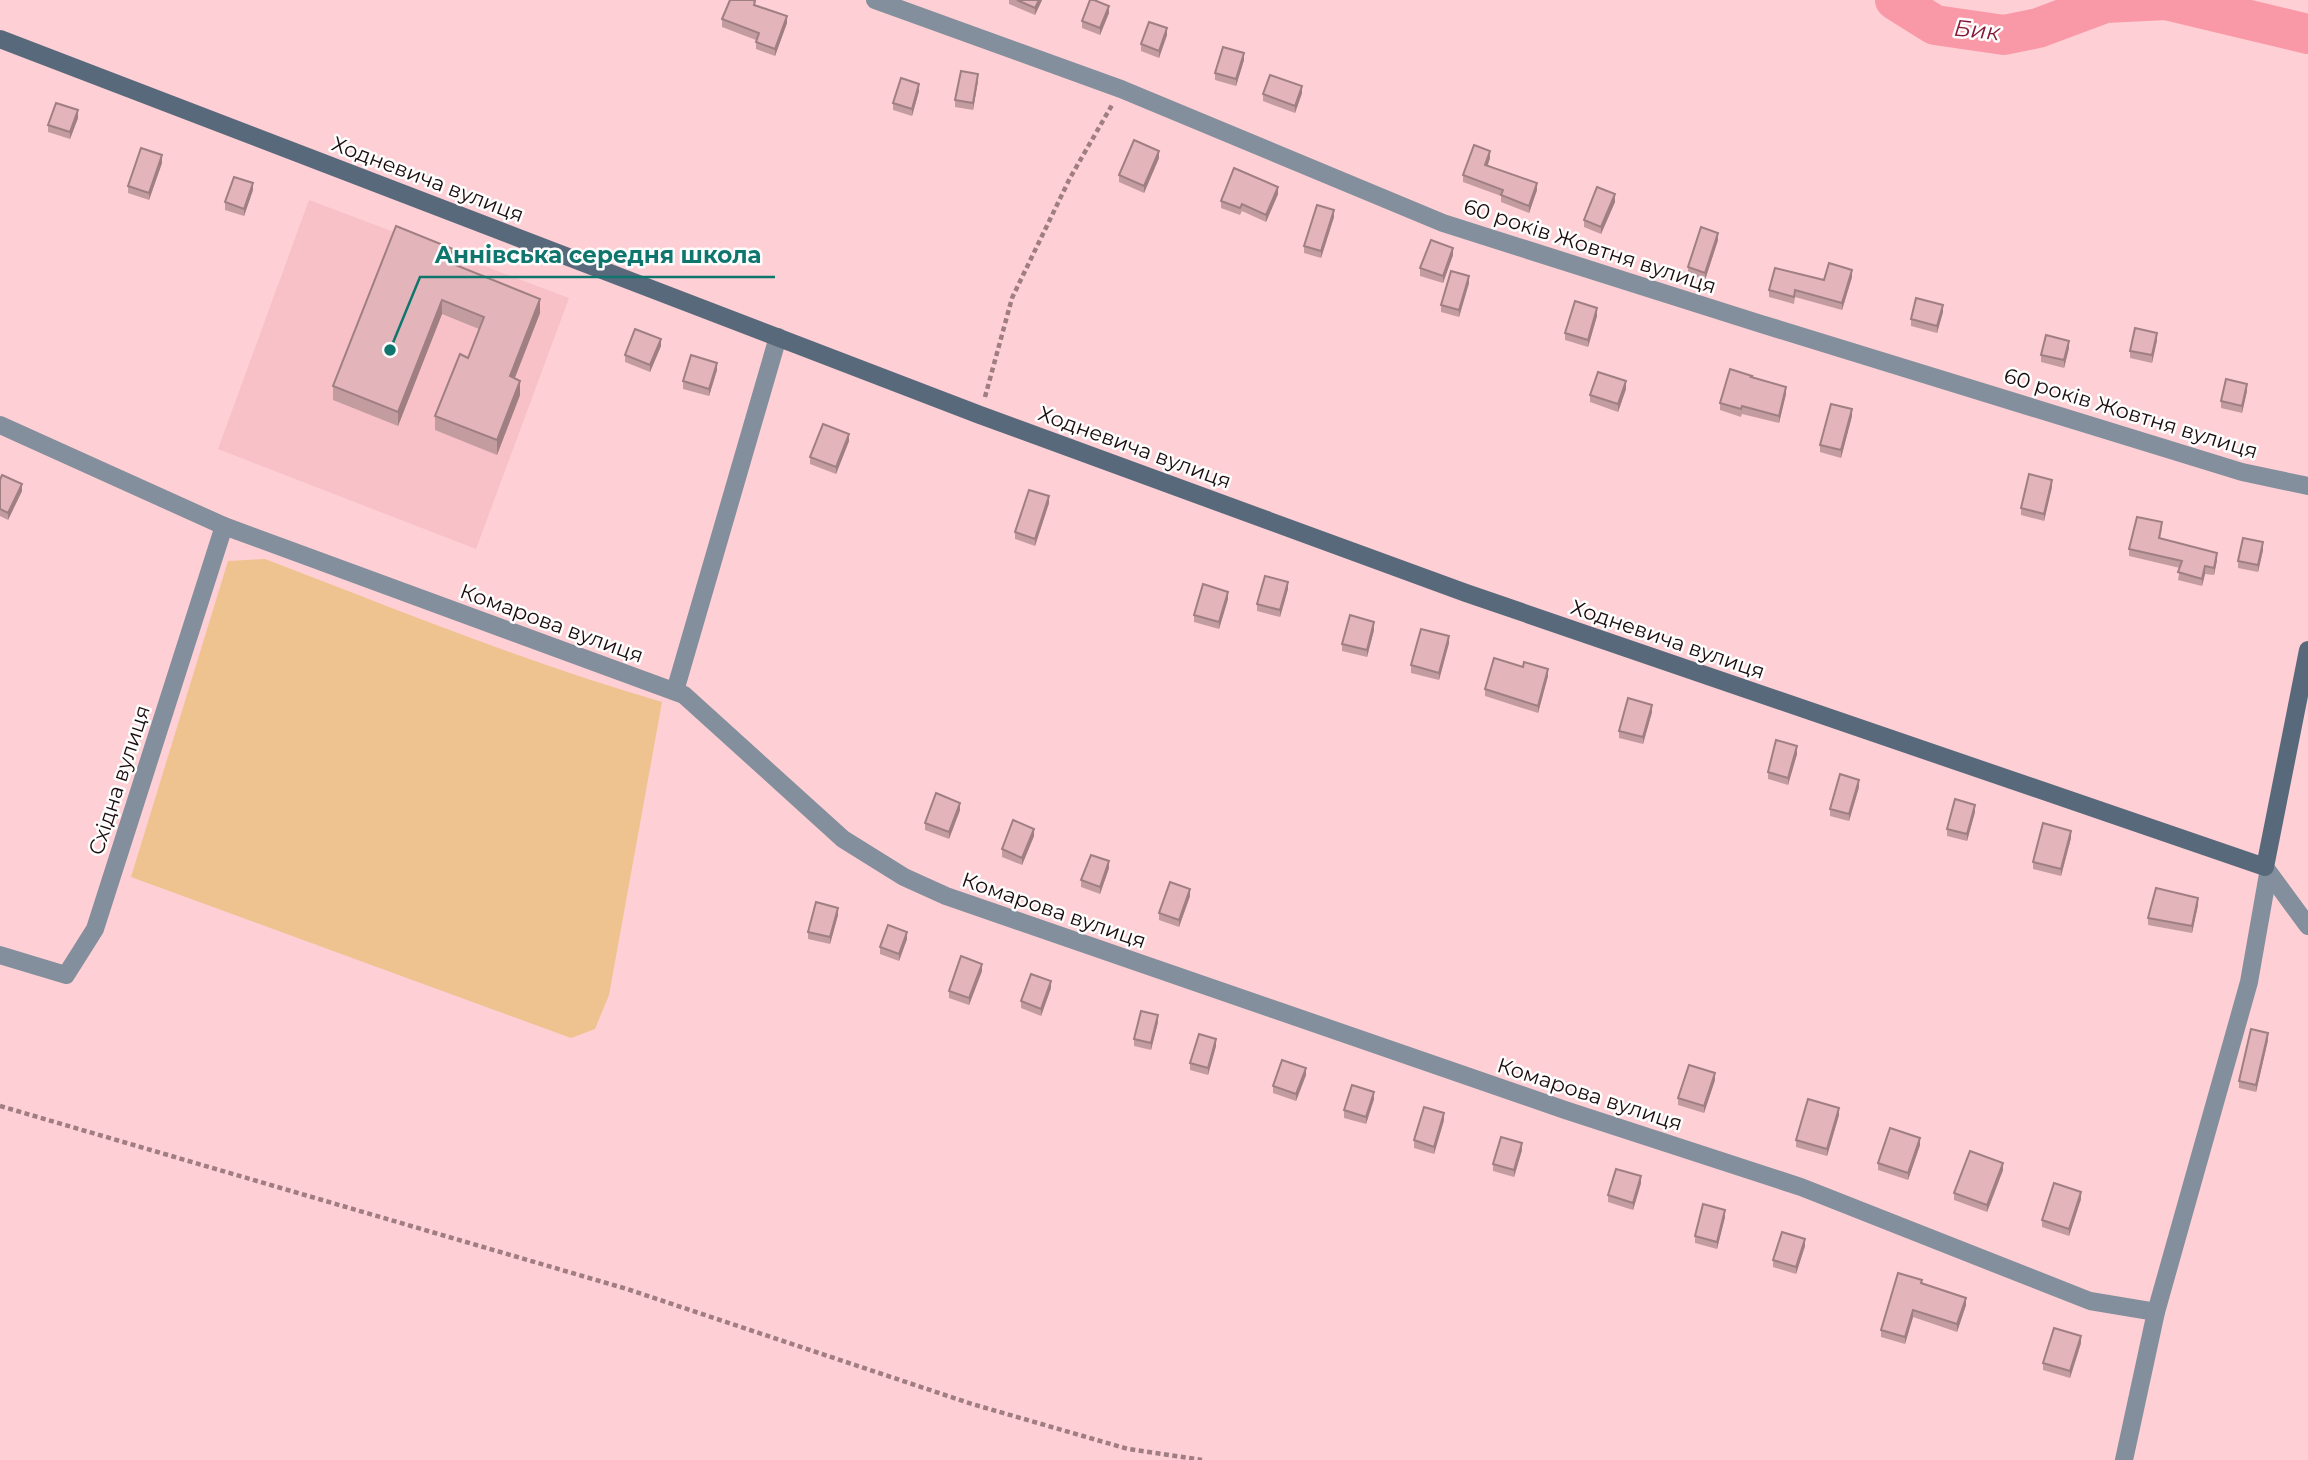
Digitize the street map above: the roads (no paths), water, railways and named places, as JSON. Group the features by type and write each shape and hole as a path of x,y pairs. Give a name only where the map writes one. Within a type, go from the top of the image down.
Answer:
{"main road":[{"name":"Ходневича вулиця","path":"0,39 980,415 1466,593 2267,870"},
{"path":"2267,870 2308,650"}],"street":[{"name":"60 років Жовтня вулиця","path":"875,0 1121,89 1443,223 2242,472 2308,486"},
{"path":"675,691 778,337"},
{"name":"Комарова вулиця","path":"0,425 224,526 684,695 843,839 904,877 946,896 1514,1093 1801,1187 2090,1301 2156,1312"},
{"name":"Східна вулиця","path":"0,955 66,975 95,929 224,526"},
{"path":"2267,870 2308,926"},
{"path":"2124,1460 2156,1312 2249,982 2267,870"}],"waterway":[{"name":"Бик","path":"1895,0 1935,25 2004,35 2038,28 2105,3 2166,0 2308,34"}],"place":[{"name":"Аннівська середня школа","path":"390,350"}]}
